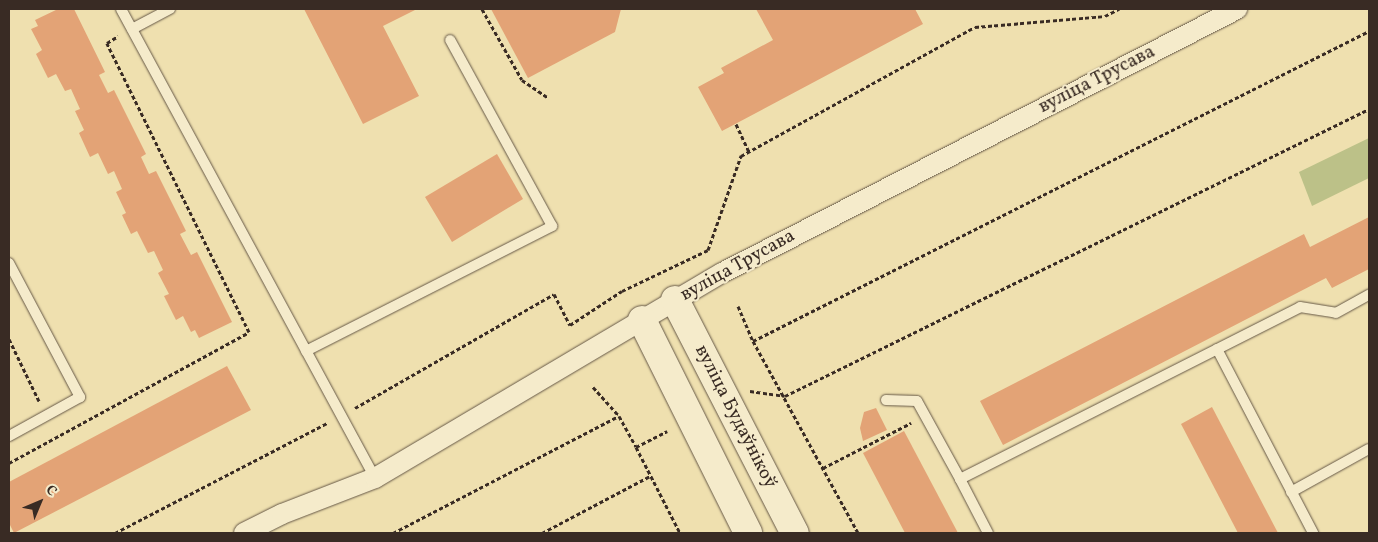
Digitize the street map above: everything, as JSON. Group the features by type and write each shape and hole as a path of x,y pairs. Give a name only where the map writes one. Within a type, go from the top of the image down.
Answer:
{"street":[{"name":"вуліца Трусава","path":"244,533 282,514 375,478 731,268 1238,9"},
{"name":"вуліца Будаўнікоў","path":"675,300 795,533"},
{"path":"642,320 748,533"}],"lane":[{"path":"121,9 375,478"},
{"path":"132,29 170,9"},
{"path":"306,351 552,226 450,40"},
{"path":"9,263 80,397 9,436"},
{"path":"960,479 1300,307 1336,312 1369,295"},
{"path":"1217,350 1313,533"},
{"path":"886,400 917,401 988,533"},
{"path":"1291,492 1369,449"}],"path":[{"path":"482,9 522,80 549,98"},
{"path":"554,294 570,325 622,291 708,250 741,156 975,27 1105,16 1119,9"},
{"path":"9,463 249,332 107,42 132,29"},
{"path":"753,341 1369,31"},
{"path":"747,391 785,396 1369,109"},
{"path":"736,124 749,152"},
{"path":"738,306 753,341 785,396 858,533"},
{"path":"9,339 46,416"},
{"path":"592,387 619,416 680,533"},
{"path":"393,533 619,416"},
{"path":"823,468 913,422 917,430"},
{"path":"636,447 667,431"},
{"path":"542,533 650,476"}],"green space":[{"path":"1369,138 1369,178 1312,206 1299,172"}],"building":[{"path":"58,9 74,9 105,72 99,75 108,93 114,90 146,154 141,157 149,174 156,171 186,231 180,234 191,255 197,252 232,322 199,338 195,330 191,332 183,316 176,320 164,296 169,294 158,273 163,270 154,251 148,253 137,231 131,234 122,215 126,213 116,192 122,189 114,171 108,174 98,153 90,157 79,133 84,130 75,111 80,109 71,89 65,91 56,74 48,78 36,54 42,50 31,29 38,26 35,20"},
{"path":"304,9 417,9 383,26 419,96 363,124"},
{"path":"491,9 621,9 615,32 528,78"},
{"path":"756,9 915,9 923,24 722,131 698,87 724,73 721,68 773,40"},
{"path":"497,154 523,199 452,242 425,197"},
{"path":"1369,217 1369,269 1332,288 1326,278 1003,445 980,401 1304,234 1310,247"},
{"path":"227,366 251,410 14,533 9,523 9,482"},
{"path":"1212,407 1278,533 1238,533 1181,424"},
{"path":"876,408 887,430 863,441 860,428 864,412"},
{"path":"904,431 958,533 905,533 863,453"}]}
